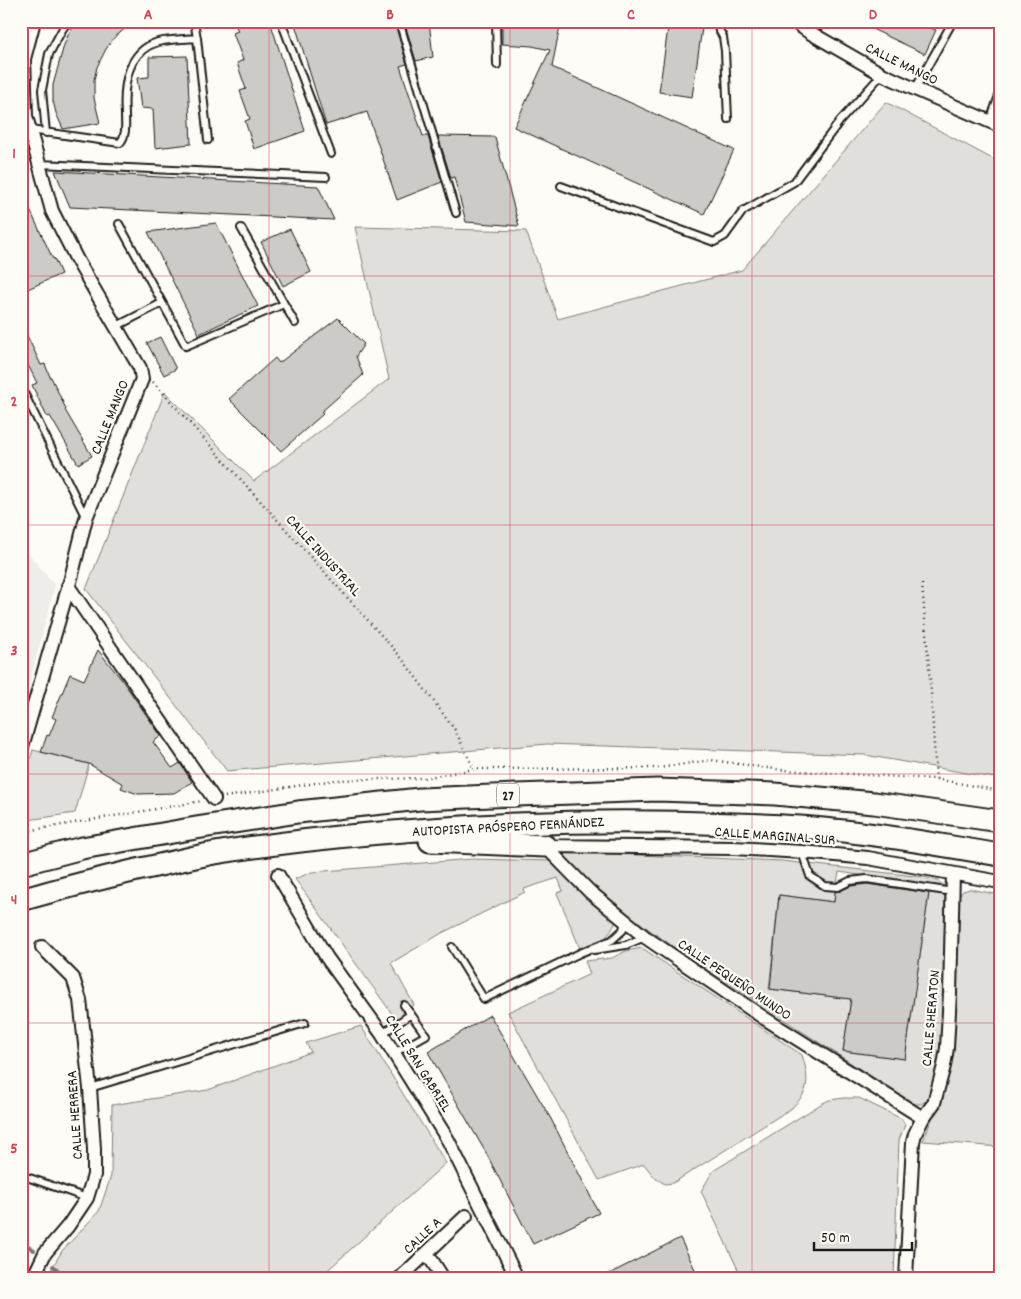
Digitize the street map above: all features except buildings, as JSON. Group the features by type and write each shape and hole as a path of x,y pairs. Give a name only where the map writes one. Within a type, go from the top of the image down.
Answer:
{"highway":[{"name":"AUTOPISTA PRÓSPERO FERNÁNDEZ","path":"21,864 82,848 298,812 420,799 508,795 657,790 776,794 874,803 1000,821"},
{"name":"AUTOPISTA PRÓSPERO FERNÁNDEZ","path":"21,900 65,887 209,854 325,838 467,826 576,822 682,822 765,825 833,830 930,843 1000,855"},
{"path":"325,838 545,846"}],"street":[{"name":"CALLE MANGO","path":"21,750 86,518 142,379 140,368 76,260 52,211 26,116 24,59 34,21"},
{"name":"CALLE MANGO","path":"793,21 882,74 915,90 995,123"},
{"path":"68,586 214,799"},
{"name":"CALLE MARGINAL SUR","path":"545,846 734,848 802,852 868,858 1000,882"},
{"name":"CALLE PEQUEÑO MUNDO","path":"545,846 590,892 645,937 771,1023 923,1118"},
{"name":"CALLE SHERATON","path":"906,1278 913,1142 923,1118 934,1102 947,1048 953,874"},
{"name":"CALLE SAN GABRIEL","path":"278,875 327,958 382,1034 448,1140 517,1278"},
{"name":"CALLE HERRERA","path":"33,1278 46,1253 68,1226 87,1198 94,1175 90,1088 80,1000 73,978 42,947"},
{"name":"CALLE A","path":"400,1278 466,1216"},
{"path":"427,1253 444,1278"}],"lane":[{"path":"46,133 42,90 50,54 68,21"},
{"path":"194,21 208,140"},
{"path":"281,21 331,154"},
{"path":"399,21 456,213"},
{"path":"496,21 496,65"},
{"path":"717,21 723,37 725,51 728,119"},
{"path":"915,90 953,21"},
{"path":"30,130 120,143 124,139 125,129 126,78 133,61 146,47 159,42 197,38"},
{"path":"560,186 714,242 725,236 743,211 794,182 840,121 882,74"},
{"path":"995,123 1000,93"},
{"path":"39,164 326,176"},
{"path":"119,224 186,346 284,304"},
{"path":"241,228 295,323"},
{"path":"115,327 162,303"},
{"path":"21,387 86,518"},
{"path":"802,852 810,876 825,886 838,887 850,881 867,879 952,892"},
{"path":"452,947 484,999 580,953 612,940 622,930 625,921"},
{"path":"580,953 626,945 645,937"},
{"path":"394,1053 426,1035 404,1005"},
{"path":"382,1034 410,1014"},
{"path":"90,1088 305,1023"},
{"path":"21,1175 87,1198"}],"path":[{"name":"CALLE INDUSTRIAL","path":"140,368 400,656 455,730 475,769"},
{"path":"922,584 936,779"}],"shaded area":[{"path":"886,102 1000,163 1000,779 865,755 547,744 227,771 86,589 165,392 254,481 389,379 355,227 526,231 558,319 742,270"},
{"path":"21,544 55,586 21,715"},
{"path":"33,750 89,764 75,813 21,821 21,787"},
{"path":"564,852 782,861 924,877 938,881 945,886 943,1036 931,1091 926,1101 921,1104 914,1104 692,960 609,901 585,881 565,859","holes":["839,872 930,885 905,1059 843,1051 851,999 769,989 779,895 834,902"]},
{"path":"472,859 553,861 617,919 614,926 607,936 581,951 557,893 563,891 558,878 524,889 525,892 442,933 391,963 414,1005 398,1022 295,879 312,872"},
{"path":"970,889 1000,895 1000,1147 923,1141 950,1069 955,1032 959,896 963,891"},
{"path":"642,948 802,1055 807,1075 805,1091 792,1108 673,1183 665,1184 655,1178 644,1164 599,1180 508,1012 590,974 585,961 612,958 626,951"},
{"path":"361,1026 446,1163 319,1278 46,1278 62,1251 99,1211 111,1176 112,1105 208,1090 311,1052 306,1043"},
{"path":"859,1098 902,1119 905,1125 899,1140 894,1278 742,1278 701,1191 713,1171 821,1104 829,1100"}],"waterway":[{"path":"21,1241 34,1250"},
{"path":"53,1266 67,1278"}]}
